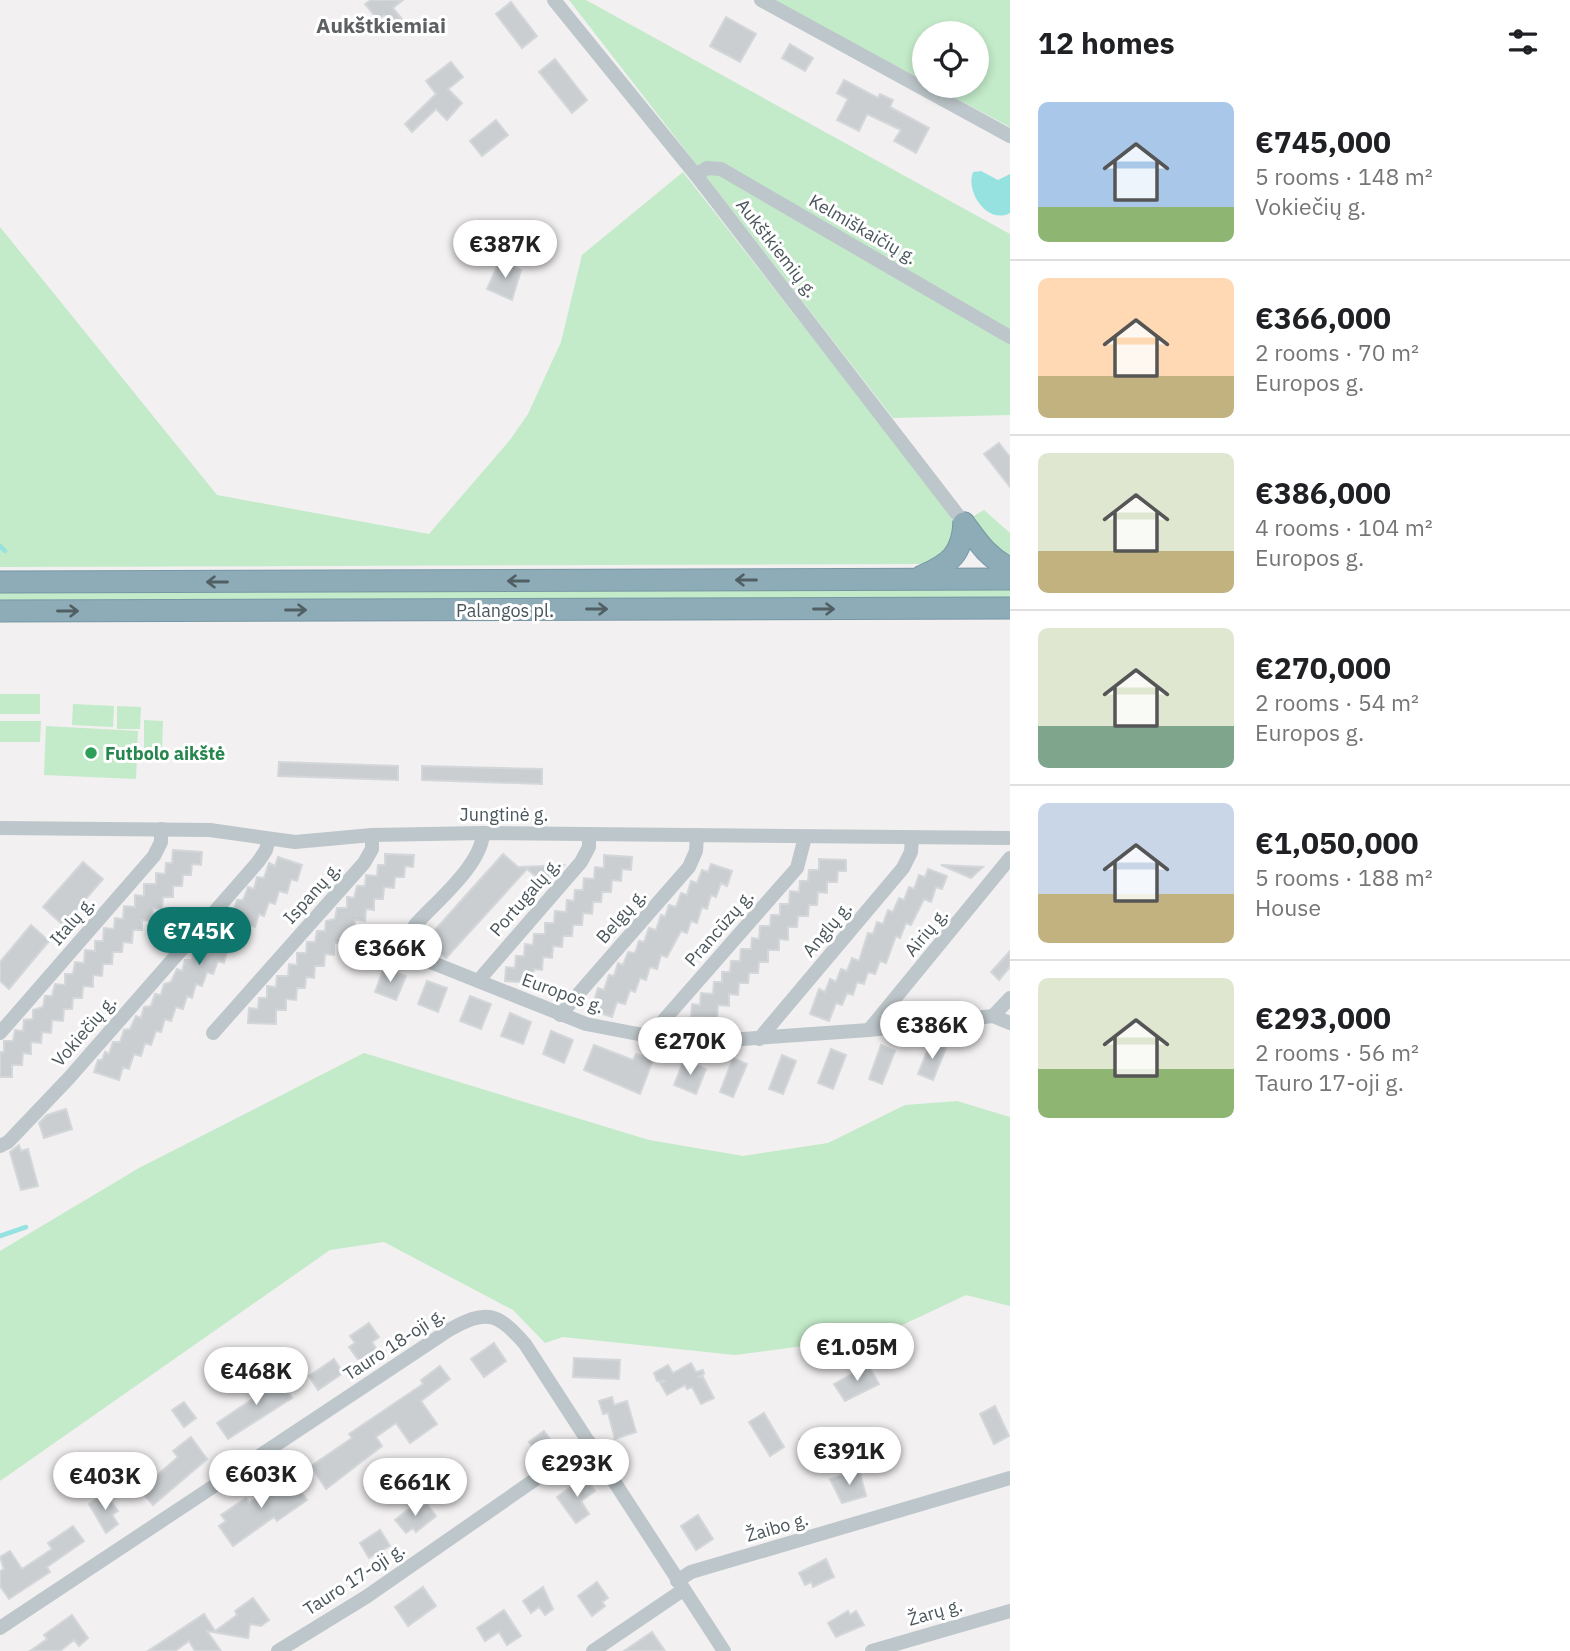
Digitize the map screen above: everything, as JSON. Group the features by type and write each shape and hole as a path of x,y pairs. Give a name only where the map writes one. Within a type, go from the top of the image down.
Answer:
{"highway":[{"path":"964,523 984,550 997,562 1010,568"},
{"path":"915,580 944,567 956,557 963,542 964,523"},
{"name":"Palangos pl.","path":"0,582 1010,579"},
{"name":"Palangos pl.","path":"0,611 1010,608"}],"street":[{"name":"Aukštkiemių g.","path":"554,0 696,174 964,523"},
{"path":"761,0 1010,136"},
{"name":"Kelmiškaičių g.","path":"696,174 707,168 721,169 1010,337"},
{"name":"Jungtinė g.","path":"0,828 210,830 295,842 372,835 484,833 1010,838"},
{"name":"Italų g.","path":"0,1033 154,856 161,842 161,829"},
{"name":"Europos g.","path":"484,833 483,845 475,859 416,924 409,933 408,944 412,953 560,1015 685,1043 869,1030 993,1016 1010,1023"},
{"name":"Portugalų g.","path":"478,981 581,862 589,847 589,834"},
{"name":"Ispanų g.","path":"213,1033 364,863 372,849 372,835"},
{"name":"Belgų g.","path":"560,1015 689,867 696,851 697,835"},
{"name":"Prancūzų g.","path":"649,1037 797,868 805,837"},
{"name":"Anglų g.","path":"759,1039 903,868 911,852 912,838"},
{"name":"Vokiečių g.","path":"0,1146 8,1142 78,1068 258,862 269,839"},
{"name":"Airių g.","path":"869,1030 1010,858"},
{"path":"993,1016 1010,998"},
{"name":"Tauro 18-oji g.","path":"0,1628 473,1316 499,1318 525,1343 589,1442"},
{"path":"589,1442 724,1651"},
{"name":"Tauro 17-oji g.","path":"278,1651 366,1597 589,1442"},
{"name":"Žaibo g.","path":"602,1648 680,1586 691,1572 1010,1478"},
{"name":"Žarų g.","path":"872,1651 1010,1611"}],"green space":[{"path":"569,0 586,0 1010,234 1010,415 893,418"},
{"path":"773,0 1010,0 1010,127 956,98 989,98 989,21 912,21 912,75"},
{"path":"683,172 949,512 958,532 943,556 923,564 0,567 0,227 217,495 429,534 510,440 528,414 561,342 582,255"},
{"path":"984,510 1010,533 1010,562 995,551 972,517"},
{"path":"1010,589 1010,598 0,602 0,591"},
{"path":"0,694 40,694 40,714 0,714"},
{"path":"73,704 114,706 113,727 72,725"},
{"path":"117,706 141,707 140,729 117,729"},
{"path":"144,720 163,721 162,749 144,748"},
{"path":"0,721 41,721 40,742 0,742"},
{"name":"Futbolo aikštė","path":"46,726 138,731 136,779 44,775"},
{"path":"364,1053 649,1140 743,1156 828,1143 905,1105 957,1101 1010,1117 1010,1306 966,1295 879,1336 735,1355 563,1337 545,1343 513,1310 384,1242 330,1250 0,1481 0,1251 139,1168"}],"water":[{"path":"981,171 998,180 1010,174 1010,213 1002,216 994,214 980,205 972,189 971,180 973,172"}],"building":[{"path":"371,0 403,0 393,8 402,19 392,26 384,15 378,20 365,4"},
{"path":"511,2 537,36 522,48 496,14"},
{"path":"726,17 756,34 740,62 710,46"},
{"path":"790,44 813,58 805,71 782,58"},
{"path":"555,59 587,100 572,113 539,72"},
{"path":"451,62 463,77 448,89 462,103 447,120 436,109 412,132 405,124 436,94 426,81"},
{"path":"844,80 878,98 880,94 893,100 890,107 929,128 916,153 894,141 901,130 867,114 859,131 837,120 848,99 837,93"},
{"path":"496,120 508,135 482,156 470,141"},
{"path":"500,260 521,270 512,300 487,289"},
{"path":"999,443 1010,457 1010,487 984,454"},
{"path":"279,762 398,766 398,780 278,776"},
{"path":"422,766 542,769 542,784 422,780"},
{"path":"173,850 202,852 201,865 192,864 191,875 183,875 182,886 173,886 173,897 163,897 162,909 153,908 152,921 142,920 142,930 133,930 132,943 123,942 122,952 113,952 112,964 103,964 102,976 93,975 93,987 83,986 82,998 73,998 72,1009 64,1009 63,1021 52,1020 51,1033 42,1032 41,1043 31,1042 31,1054 23,1053 22,1065 12,1065 12,1077 0,1077 0,1052 4,1052 4,1041 13,1041 15,1030 23,1031 24,1020 33,1019 33,1010 43,1007 45,996 52,996 55,984 65,985 65,974 73,974 75,962 84,963 85,950 95,951 95,941 103,941 104,928 114,929 115,918 123,919 124,906 135,907 135,895 144,896 144,884 156,884 156,873 165,874 166,863 172,863"},
{"path":"385,854 414,855 413,867 405,866 404,877 395,877 394,888 384,887 383,899 374,899 374,910 366,909 365,921 355,920 354,933 344,932 344,943 334,943 334,955 325,954 324,966 315,966 314,978 306,977 305,988 297,988 296,1000 286,999 286,1010 276,1010 276,1024 248,1023 249,1008 258,1009 259,998 267,998 267,986 276,987 277,976 288,976 289,964 297,965 297,953 306,953 307,942 315,942 317,931 325,931 326,921 335,919 337,908 347,908 347,897 354,898 357,886 365,886 366,875 377,876 378,865 385,865"},
{"path":"503,854 518,867 564,865 551,880 545,876 541,881 527,869 446,958 426,940"},
{"path":"604,855 632,857 631,870 622,869 621,881 612,880 611,892 602,892 601,902 593,902 592,914 583,913 582,925 573,925 572,936 563,936 562,947 553,946 552,958 543,957 542,970 534,969 533,983 505,981 506,967 515,968 516,956 524,956 525,944 533,945 534,934 545,934 545,923 554,923 555,911 566,912 567,900 574,901 575,890 583,890 584,878 594,879 595,867 604,868"},
{"path":"278,857 302,865 297,881 291,879 287,893 279,891 275,904 269,902 264,916 259,914 255,927 249,925 245,939 240,937 235,951 228,948 224,963 218,961 213,974 207,972 202,986 196,984 192,998 187,996 183,1009 176,1007 171,1021 165,1019 161,1032 156,1031 151,1045 145,1043 141,1056 134,1054 129,1069 123,1067 119,1080 94,1072 98,1060 102,1060 105,1052 109,1054 113,1042 120,1042 124,1030 130,1029 136,1016 141,1018 144,1007 151,1006 155,994 161,995 164,984 171,982 177,969 182,971 185,960 192,960 195,948 202,947 208,934 213,935 217,924 223,923 228,911 233,912 237,900 243,900 248,887 254,889 257,877 264,878 269,863 275,866"},
{"path":"819,859 846,860 846,871 838,871 837,882 827,882 827,893 818,892 817,905 809,905 808,916 798,916 797,927 788,927 788,940 779,939 779,950 768,950 768,962 759,962 758,973 749,973 748,983 739,983 738,995 729,994 729,1006 718,1005 717,1018 691,1017 692,1004 700,1005 701,993 713,994 714,982 722,982 722,972 730,972 731,961 740,961 741,949 751,949 752,938 759,939 760,926 770,926 771,915 780,915 780,904 789,904 790,891 799,892 800,881 808,881 809,870 819,870"},
{"path":"83,862 103,879 63,925 43,907"},
{"path":"711,864 732,871 727,886 721,883 716,897 711,895 707,909 702,907 697,923 691,921 687,933 681,931 667,957 661,955 657,969 650,967 646,980 640,978 635,992 630,990 625,1004 617,1002 612,1017 591,1010 598,988 604,990 609,975 614,976 618,963 623,965 628,952 635,953 639,941 644,942 649,928 656,930 661,915 665,917 669,905 676,907 681,893 687,895 691,881 697,883 702,870 708,872"},
{"path":"941,865 983,867 971,878"},
{"path":"928,869 947,876 942,889 936,887 931,902 924,899 911,925 906,923 900,938 896,936 886,963 880,961 875,974 868,972 864,984 857,982 853,995 847,993 842,1005 836,1003 829,1021 810,1014 819,989 825,992 830,979 836,982 841,969 847,971 852,958 859,961 868,933 873,934 877,922 883,924 888,910 893,912 899,898 904,900 909,887 914,889 919,875 925,877"},
{"path":"31,925 49,941 9,989 0,981 0,962"},
{"path":"1010,951 1010,967 999,980 991,972"},
{"path":"384,968 406,976 396,1000 375,992"},
{"path":"427,981 447,988 438,1012 418,1004"},
{"path":"470,996 491,1004 481,1029 460,1021"},
{"path":"510,1013 531,1022 523,1044 501,1036"},
{"path":"551,1031 573,1040 564,1063 543,1054"},
{"path":"931,1042 946,1048 933,1080 918,1074"},
{"path":"594,1045 633,1060 636,1054 653,1060 640,1094 584,1070"},
{"path":"881,1045 895,1051 882,1084 869,1079"},
{"path":"831,1049 846,1055 833,1089 818,1083"},
{"path":"782,1055 796,1061 783,1094 769,1089"},
{"path":"733,1058 747,1064 733,1097 720,1092"},
{"path":"684,1060 706,1069 696,1094 674,1085"},
{"path":"66,1109 72,1129 44,1138 39,1123 47,1115"},
{"path":"19,1145 21,1151 28,1149 38,1186 21,1190 10,1152"},
{"path":"369,1323 379,1337 372,1342 377,1350 360,1362 349,1347 355,1343 350,1336"},
{"path":"494,1343 506,1361 484,1377 471,1359"},
{"path":"574,1358 620,1360 619,1379 573,1377"},
{"path":"334,1359 343,1373 318,1390 309,1376"},
{"path":"691,1363 696,1372 703,1370 704,1374 699,1377 703,1377 714,1398 701,1404 692,1387 687,1389 685,1385 667,1395 660,1383 665,1381 657,1381 654,1373 668,1365 673,1373"},
{"path":"868,1365 879,1384 845,1401 834,1384"},
{"path":"440,1366 450,1379 421,1401 437,1424 410,1443 396,1423 376,1437 382,1446 326,1489 311,1466 352,1438 349,1434 423,1384 421,1380"},
{"path":"276,1374 292,1398 228,1439 217,1423 257,1396 252,1389"},
{"path":"612,1397 614,1405 627,1401 636,1432 615,1439 608,1413 603,1414 599,1401"},
{"path":"184,1402 196,1418 184,1427 172,1410"},
{"path":"995,1406 1009,1436 994,1444 980,1414"},
{"path":"764,1413 784,1447 770,1456 749,1422"},
{"path":"544,1431 553,1443 538,1454 529,1442"},
{"path":"829,1431 834,1448 804,1455 800,1439"},
{"path":"191,1437 207,1459 153,1505 140,1490 178,1457 173,1451"},
{"path":"859,1470 866,1496 842,1503 830,1479"},
{"path":"289,1475 307,1500 277,1521 274,1517 233,1546 219,1526 226,1521 221,1515 246,1498 249,1503"},
{"path":"585,1477 595,1491 581,1501 589,1514 576,1523 557,1497"},
{"path":"105,1493 118,1511 112,1515 118,1524 106,1533 89,1504"},
{"path":"427,1504 436,1516 416,1532 413,1528 406,1533 395,1520 414,1505 418,1510"},
{"path":"698,1515 713,1539 696,1550 681,1526"},
{"path":"73,1526 84,1541 47,1567 50,1572 9,1599 0,1586 0,1571 4,1569 0,1557 10,1551 22,1569 52,1549 48,1543"},
{"path":"380,1530 390,1546 369,1558 360,1543"},
{"path":"826,1559 834,1577 813,1587 811,1582 805,1585 799,1573"},
{"path":"597,1582 608,1598 602,1602 605,1606 592,1616 578,1596"},
{"path":"423,1587 436,1606 408,1626 395,1607"},
{"path":"543,1587 553,1609 545,1615 539,1607 531,1613 523,1601"},
{"path":"253,1598 269,1620 261,1626 250,1624 248,1638 207,1631 221,1651 195,1651 189,1641 175,1651 148,1651 204,1614 215,1631 237,1615 235,1611"},
{"path":"504,1610 521,1636 507,1645 499,1632 485,1641 477,1628"},
{"path":"848,1611 850,1615 856,1611 864,1625 836,1637 828,1623"},
{"path":"72,1615 88,1638 79,1646 74,1640 60,1651 30,1651 47,1639 44,1635"},
{"path":"652,1632 665,1651 624,1651"}],"waterway":[{"path":"0,546 5,551"},
{"path":"0,1236 26,1227"}],"place":[{"name":"Futbolo aikštė","path":"91,753"}],"district":[{"name":"Aukštkiemiai","path":"381,25"}]}
